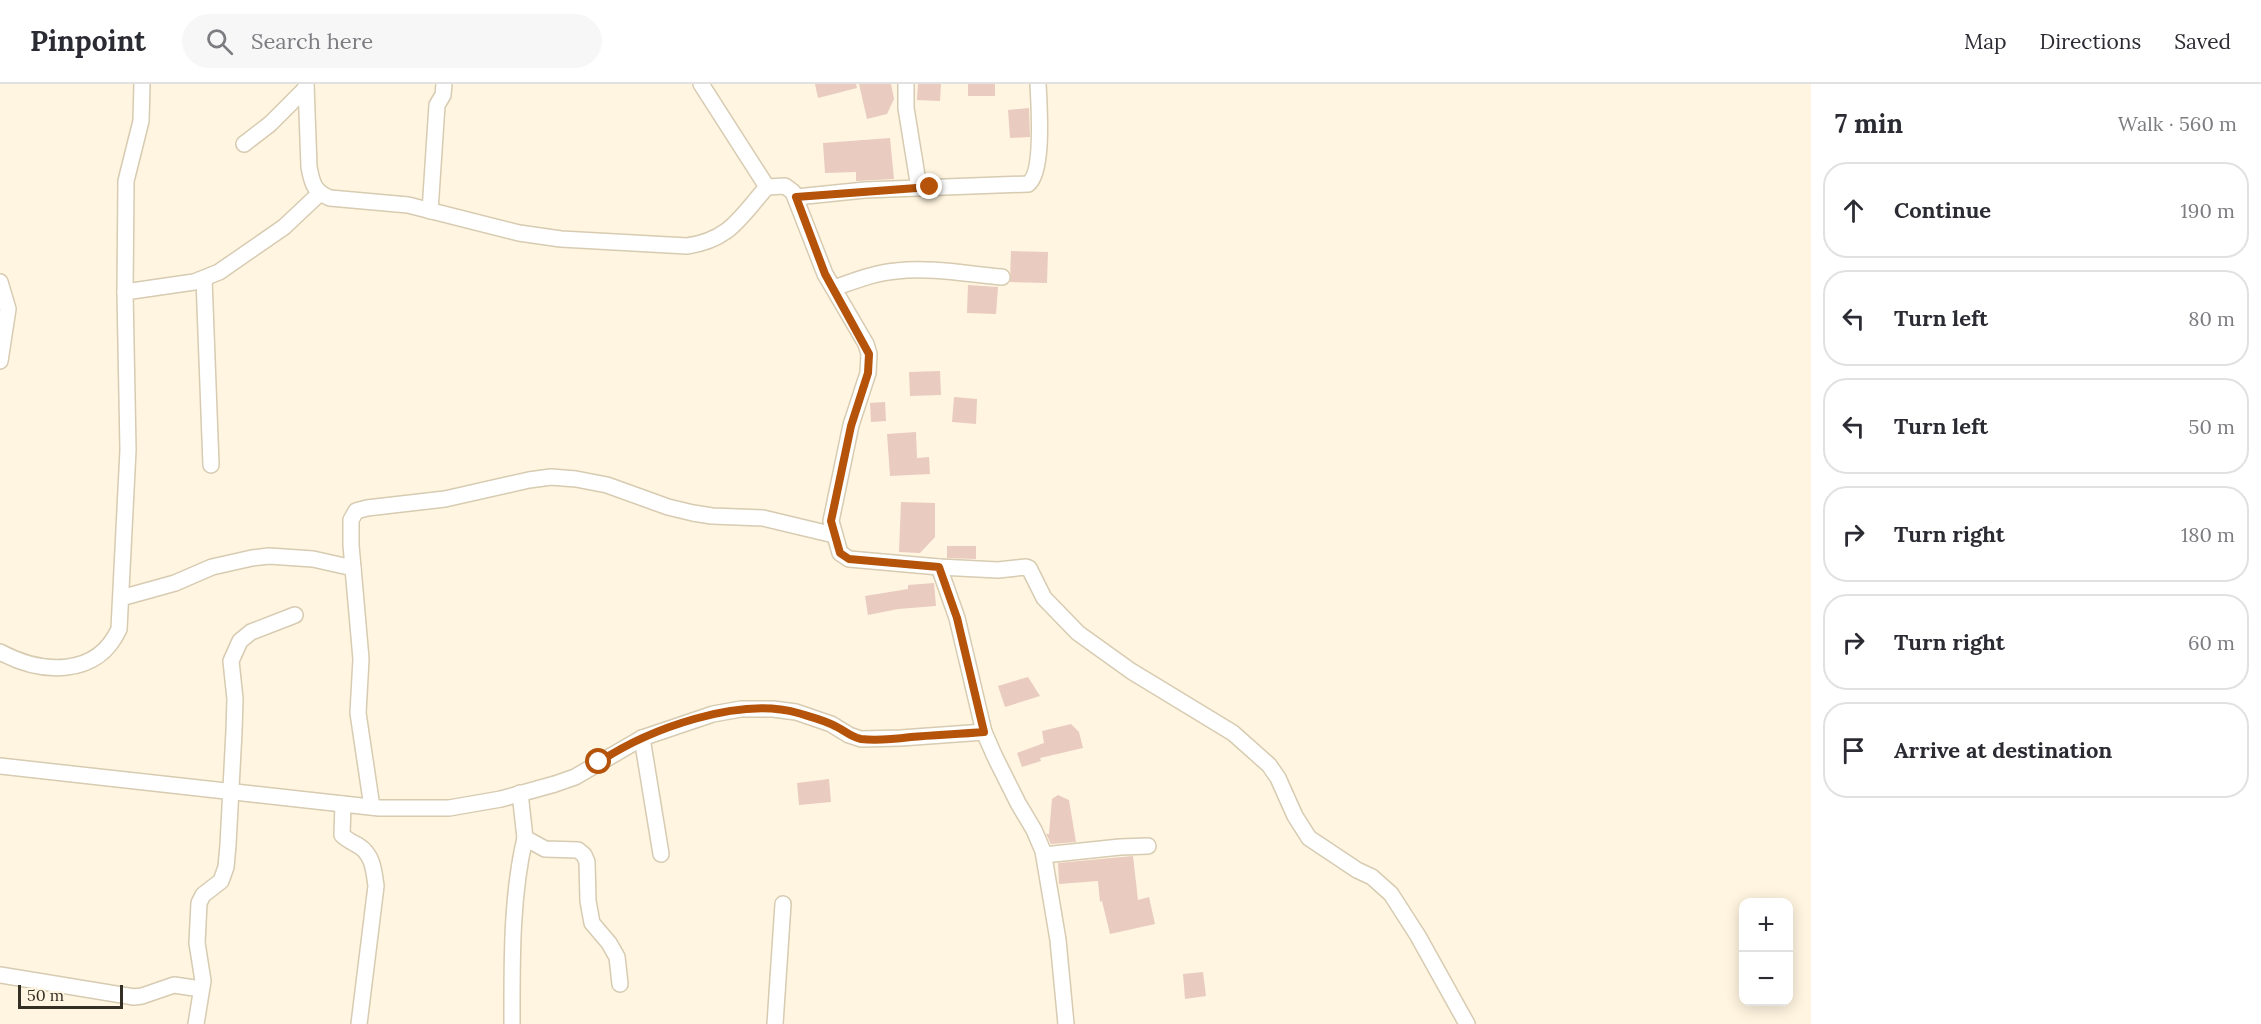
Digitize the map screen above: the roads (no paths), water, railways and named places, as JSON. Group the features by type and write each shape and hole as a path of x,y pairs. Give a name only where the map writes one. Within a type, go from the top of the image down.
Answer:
{"street":[{"path":"0,652 42,666 59,667 88,663 102,655 113,642 119,629 128,450 125,292 126,181 141,121 142,84"},
{"path":"430,212 437,105 443,95 444,84"},
{"path":"701,84 767,187"},
{"path":"906,84 906,108 919,188"},
{"path":"796,197 919,188 1024,185 1031,182 1034,178 1038,144 1038,84"},
{"path":"244,144 270,124 306,86"},
{"path":"306,86 309,167 314,189 319,194 330,198 395,203 519,233 561,239 687,246 702,244 720,237 730,229 767,187 785,186 796,197 817,256 866,344 870,363 851,426 833,506 831,521 840,553 849,559 998,570 1026,567 1032,571 1044,598 1083,637 1131,672 1233,733 1269,765 1309,838 1357,870 1372,877 1391,894 1418,936 1467,1024"},
{"path":"125,292 204,279 219,272 284,227 319,194"},
{"path":"834,288 875,274 895,271 914,270 1002,277"},
{"path":"204,279 211,465"},
{"path":"0,282 8,309 0,361"},
{"path":"372,807 360,743 358,713 361,659 351,520 356,511 445,499 551,477 607,485 668,507 693,513 763,518 834,535"},
{"path":"122,598 175,583 212,567 252,558 269,556 313,559 353,568"},
{"path":"939,567 957,618 984,732 1018,803 1034,830 1044,855 1058,940 1066,1024"},
{"path":"196,1024 203,973 197,943 199,903 203,895 221,881 225,867 232,791 235,699 231,661 240,641 250,633 295,615"},
{"path":"0,766 372,807 449,808 520,793 575,777 642,738 713,714 741,709 796,712 831,724 861,739 984,732"},
{"path":"642,738 661,854"},
{"path":"512,1024 517,875 525,838 520,793"},
{"path":"343,804 342,835 365,850 374,868 376,886 359,1024"},
{"path":"525,838 545,849 578,850 584,855 587,862 588,901 592,923 609,943 617,957 620,984"},
{"path":"1044,855 1148,846"},
{"path":"775,1024 783,904"},
{"path":"0,975 134,997 174,985 201,989"}]}
